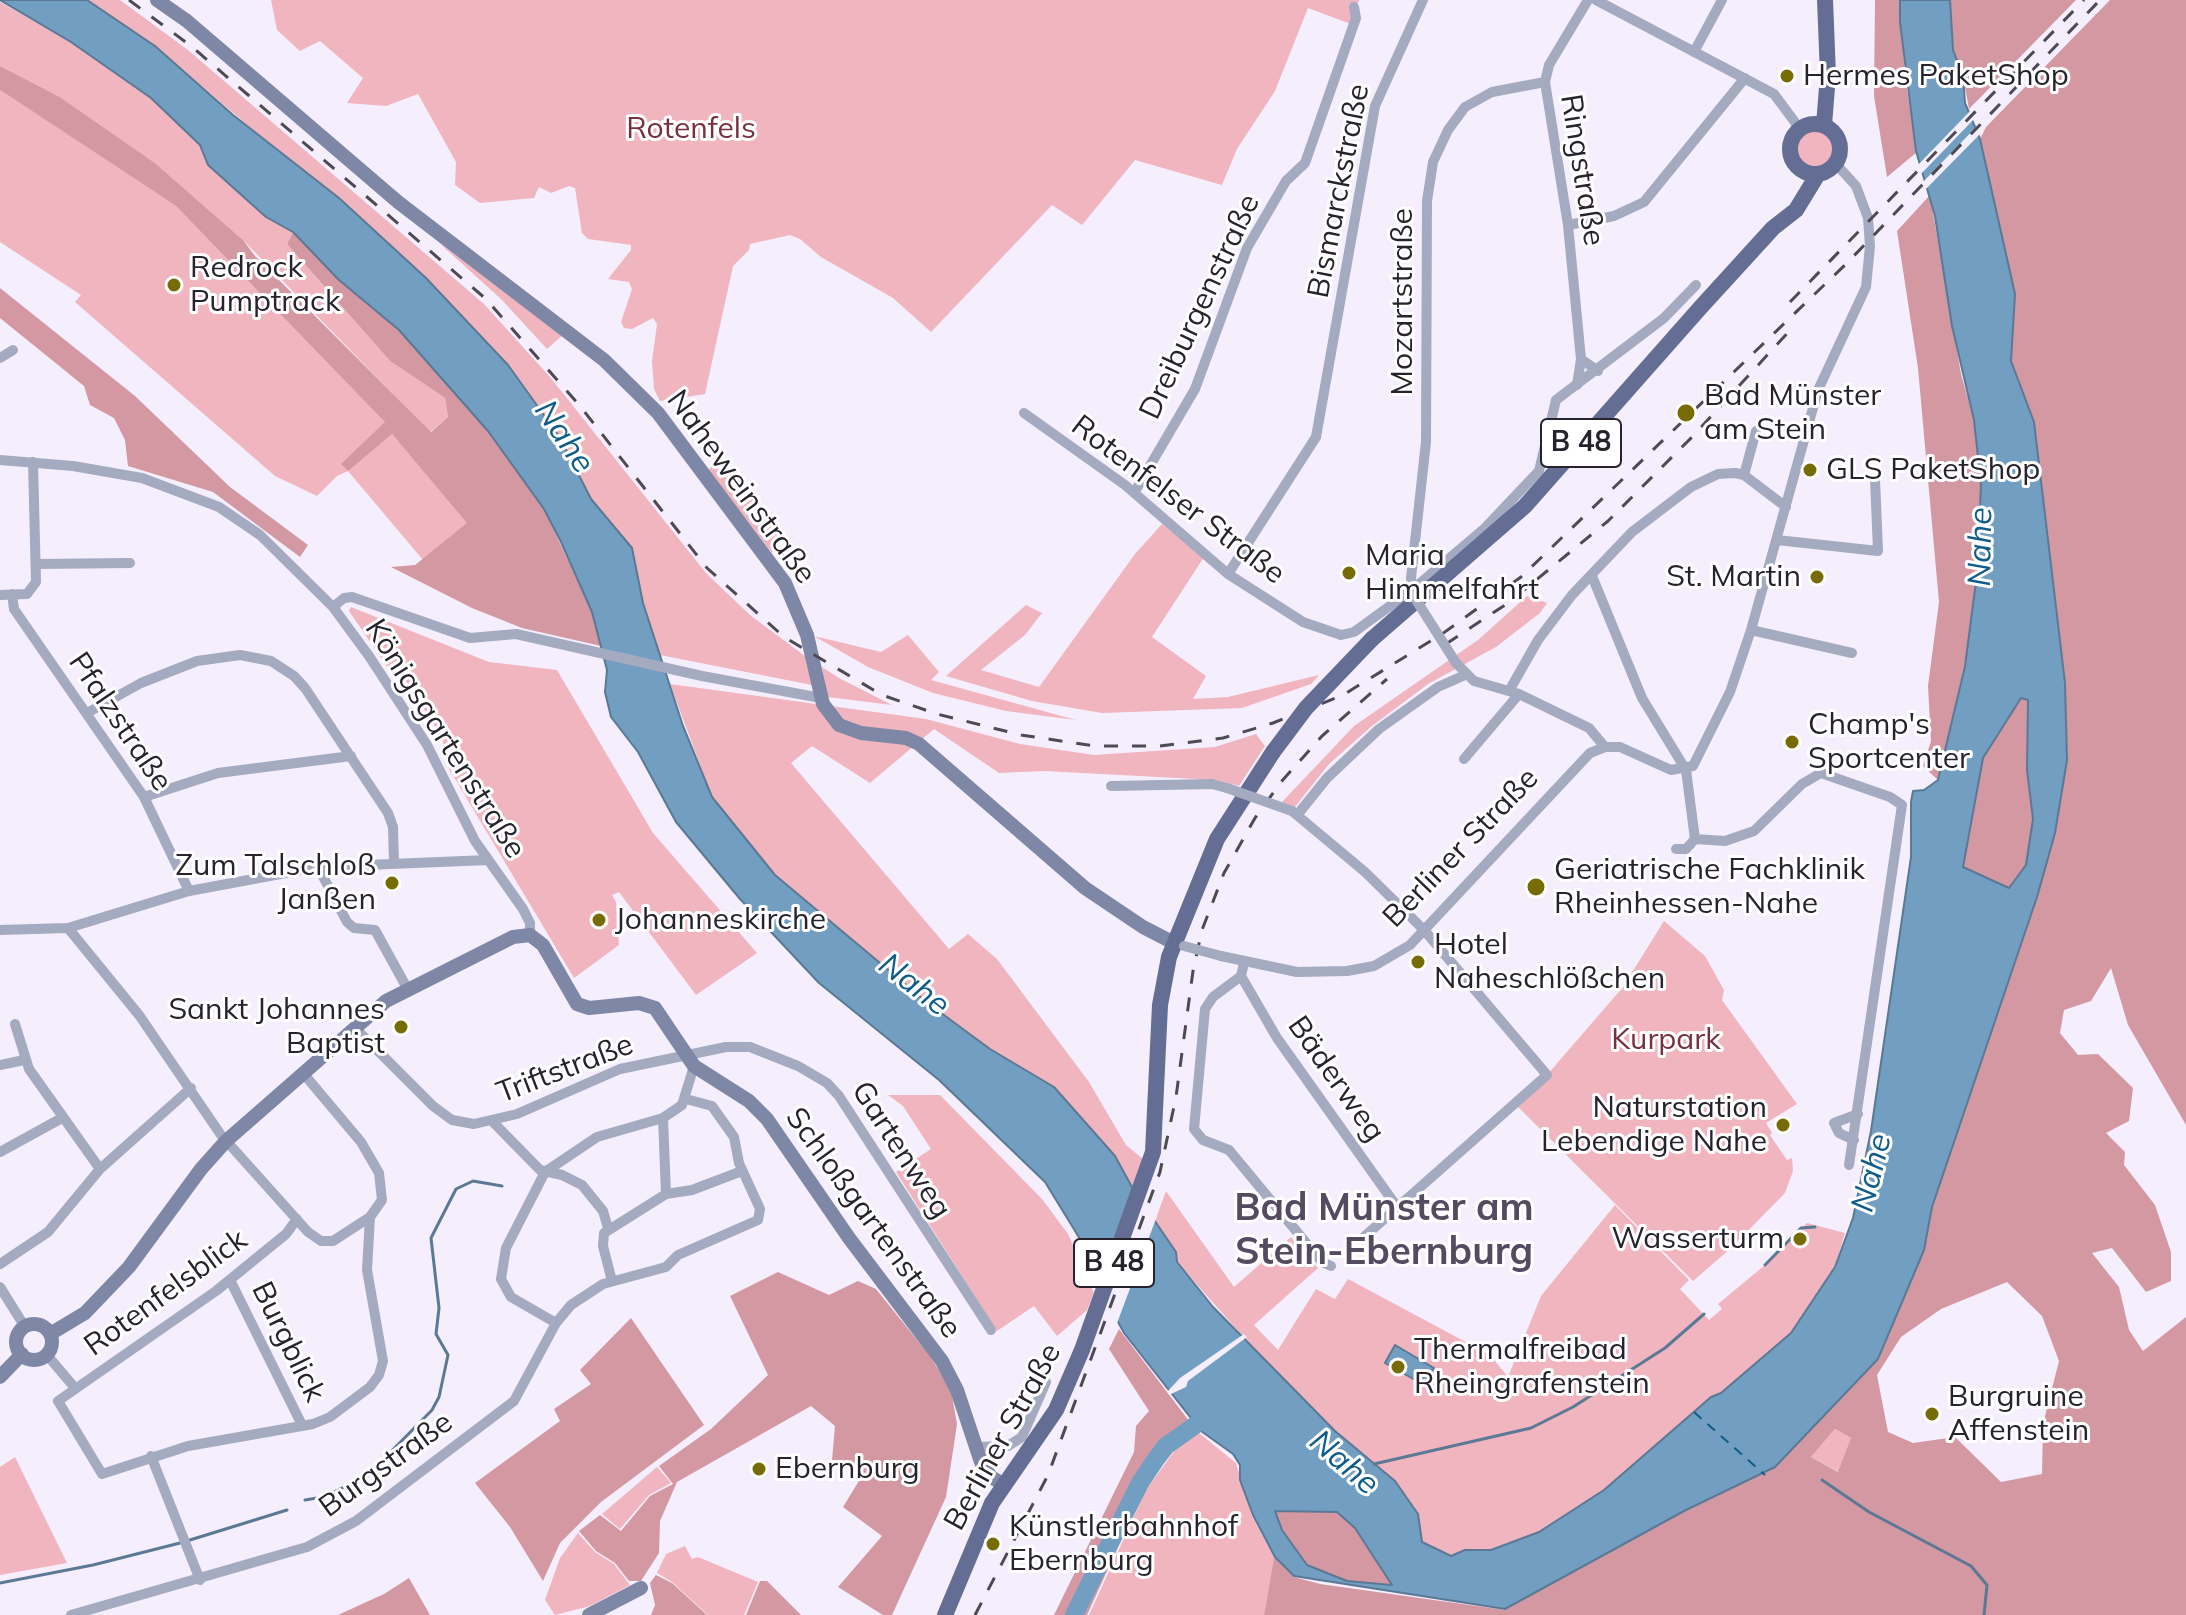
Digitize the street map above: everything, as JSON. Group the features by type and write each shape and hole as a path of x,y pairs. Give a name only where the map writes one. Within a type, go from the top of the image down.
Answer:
{"main road":[{"name":"Naheweinstraße","path":"157,0 187,21 398,202 604,360 658,413 777,571 802,620 821,698 833,719 846,729 899,736 919,744 1085,888 1143,927 1179,944"},
{"path":"1824,125 1828,75 1825,0"},
{"path":"1811,124 1824,125 1840,141 1841,152 1836,164 1812,173 1795,164 1790,153 1792,139 1800,129 1811,124"},
{"name":"B 48","path":"1179,944 1217,839 1273,752 1306,708 1372,639 1525,506 1773,228 1796,210 1812,173"},
{"path":"50,1334 85,1313 129,1267 201,1169 226,1141 386,1001 513,937 530,935"},
{"name":"Schloßgartenstraße","path":"530,935 543,945 577,1004 589,1008 649,1005 663,1016 689,1061 749,1101 785,1141 849,1238 942,1361 957,1390 986,1471 1003,1484"},
{"name":"Berliner Straße","path":"945,1615 1003,1484 1056,1410 1082,1350 1146,1176 1156,1133 1160,1005 1179,944"},
{"path":"37,1324 50,1334 52,1345 47,1355 32,1360 22,1354 17,1342 25,1327 37,1324"},
{"path":"0,1377 22,1354"},
{"path":"589,1615 641,1588"}],"street":[{"name":"Bismarckstraße","path":"1228,574 1316,437 1326,399 1375,106 1423,0"},
{"name":"Ringstraße","path":"1577,385 1581,359 1568,225 1545,82 1549,65 1588,0"},
{"path":"1596,0 1779,97 1800,129"},
{"path":"1694,52 1722,0"},
{"name":"Dreiburgenstraße","path":"1134,493 1195,389 1247,248 1286,181 1305,163 1356,18 1354,7"},
{"path":"1568,225 1614,216 1644,202 1745,78"},
{"name":"Mozartstraße","path":"1413,592 1426,442 1427,201 1433,162 1465,107 1492,92 1545,82"},
{"path":"1696,285 1664,318 1556,400 1539,471 1485,528 1413,592 1465,675 1514,693 1589,728 1605,747 1631,750 1671,770 1686,770 1698,757 1730,692 1751,630 1818,390 1862,297 1869,271 1869,230 1864,204 1852,178 1836,164"},
{"path":"0,358 13,350"},
{"path":"1581,359 1598,371"},
{"name":"Rotenfelser Straße","path":"1024,413 1134,493 1228,574 1303,622 1341,635 1364,625 1413,592"},
{"path":"1744,475 1756,431"},
{"name":"Königsgartenstraße","path":"0,460 142,478 219,507 260,535 333,607 411,719 488,860 523,909 530,923 530,935"},
{"path":"0,595 32,591 36,582 33,462"},
{"path":"1464,759 1514,693 1559,610 1632,532 1675,499 1718,474 1744,475 1786,507"},
{"path":"1777,540 1878,551 1875,479"},
{"path":"36,564 130,563"},
{"path":"1592,576 1642,698 1686,770 1695,839 1686,849 1676,849"},
{"name":"Pfalzstraße","path":"12,594 14,609 144,797 189,891"},
{"path":"333,607 344,598 352,597 470,638 509,634 527,637 702,676 821,698"},
{"path":"1751,630 1852,653"},
{"path":"87,713 141,683 197,661 229,655 257,656 294,676 351,756 388,813 393,827 394,863"},
{"path":"1295,813 1379,729 1438,687 1465,675"},
{"name":"Berliner Straße","path":"1179,944 1244,963 1297,972 1361,969 1393,957 1424,930 1583,760 1605,747"},
{"path":"144,797 186,782 244,768 351,756"},
{"path":"1695,839 1725,841 1754,831 1800,786 1821,773 1892,798 1902,805 1849,1165"},
{"path":"1111,786 1212,784 1295,813 1424,930 1547,1075 1365,1236"},
{"path":"0,930 68,928 189,891 318,867 488,860"},
{"path":"318,867 347,922 378,933 407,988"},
{"path":"68,928 139,1015 226,1141 297,1219 321,1241 333,1241 370,1217 382,1200 379,1173 361,1142 303,1073"},
{"path":"1244,963 1241,976 1213,997 1205,1009 1194,1129 1203,1140 1229,1150 1322,1262 1331,1266"},
{"name":"Bäderweg","path":"1241,976 1277,1038 1397,1207"},
{"path":"15,1024 24,1060 100,1169"},
{"name":"Triftstraße","path":"355,1028 445,1116 461,1122 493,1122 606,1074 689,1061"},
{"name":"Gartenweg","path":"689,1061 726,1047 750,1047 798,1066 827,1083 848,1109 991,1330"},
{"path":"0,1065 24,1060"},
{"path":"556,1323 511,1297 502,1285 500,1274 506,1248 545,1172 597,1137 663,1118 686,1099 689,1061"},
{"path":"0,1264 48,1232 100,1169 191,1088"},
{"path":"608,1228 666,1194 692,1190 742,1171 735,1141 714,1108 686,1099"},
{"path":"1854,1140 1839,1133 1834,1123 1858,1114"},
{"path":"0,1152 62,1118"},
{"path":"663,1118 666,1194"},
{"path":"493,1122 533,1165 582,1185 603,1211 608,1228 603,1246 612,1281"},
{"name":"Burgstraße","path":"71,1615 200,1580 319,1542 378,1506 514,1401 556,1323 571,1305 612,1281 666,1267 678,1255 758,1220 760,1209 742,1171"},
{"path":"200,1580 151,1456 330,1417 370,1387 379,1375 383,1361 367,1270 370,1217"},
{"name":"Rotenfelsblick","path":"151,1456 102,1474 58,1401 230,1280 286,1234 297,1219"},
{"name":"Burgblick","path":"230,1280 302,1425"},
{"path":"0,1287 25,1327"},
{"path":"47,1355 75,1388"},
{"path":"976,1447 1008,1446 1022,1437 1046,1382"}],"green space":[{"path":"87,0 120,0 188,50 484,304 550,377 706,573 750,615 805,656 812,685 660,655 643,603 632,548 591,499 559,436 508,365 426,278 155,46"},
{"name":"Rotenfels","path":"271,0 1359,0 1351,24 1308,8 1275,91 1237,149 1222,185 1135,160 1082,225 1052,205 931,332 893,298 821,257 800,239 790,235 750,244 749,250 733,266 705,394 660,401 654,389 652,361 657,324 653,318 632,329 624,328 621,322 632,289 629,282 608,279 631,250 631,245 588,239 582,233 575,188 569,186 551,193 539,187 534,198 480,203 455,185 456,162 418,94 386,106 347,103 363,78 320,41 300,51 277,30"},
{"path":"0,2 71,42 151,98 200,145 208,166 266,217 293,232 287,244 390,361 445,398 448,417 430,432 243,240 155,163 60,97 0,66"},
{"path":"0,90 176,206 361,395 386,423 342,464 347,470 392,434 468,523 423,560 348,471 337,476 317,496 275,476 75,302 81,295 0,242"},
{"path":"1815,131 1828,136 1833,149 1828,162 1815,167 1802,162 1797,149 1802,136"},
{"path":"438,242 565,333 547,349 501,299"},
{"path":"721,458 782,538 772,553 708,470"},
{"path":"1162,524 1204,557 1152,637 1206,676 1193,699 1228,697 1319,675 1311,684 1242,708 1102,713 1032,701 946,676 1026,605 1042,613 1025,635 981,670 1039,687 1135,554"},
{"path":"1527,596 1547,603 1540,613 1496,647 1428,684 1372,726 1329,764 1294,808 1282,802 1354,726 1478,640"},
{"path":"351,607 489,662 557,670 653,833 757,953 696,995 619,892 612,895 616,902 619,945 574,978 448,767 442,737 402,675 393,675 349,611"},
{"path":"908,635 939,672 931,680 1076,720 1006,711 933,693 868,667 814,636 881,652"},
{"path":"822,667 839,678 892,705 828,697"},
{"path":"670,684 926,719 1020,744 1094,755 1215,747 1256,734 1265,746 1239,786 1216,780 1044,771 999,773 934,729 870,783 812,746 791,763 949,949 968,934 997,959 1089,1082 1126,1145 1143,1159 1133,1189 1115,1156 1054,1087 990,1049 929,1004 774,875 712,797"},
{"name":"Kurpark","path":"1664,921 1705,956 1724,990 1722,1000 1797,1104 1766,1123 1772,1133 1770,1135 1787,1160 1792,1158 1793,1171 1785,1193 1730,1249 1693,1281 1515,1104 1547,1075 1623,987"},
{"path":"888,1095 940,1095 1042,1199 1068,1234 1094,1293 1087,1310 1057,1336 1034,1306 997,1331 896,1172 931,1149 903,1106"},
{"path":"1166,1191 1234,1287 1291,1237 1318,1268 1254,1325 1278,1350 1316,1289 1335,1299 1348,1279 1490,1355 1508,1377 1541,1296 1615,1205 1689,1280 1680,1289 1709,1320 1722,1309 1718,1304 1765,1265 1807,1223 1845,1233 1835,1267 1791,1333 1721,1393 1711,1397 1604,1490 1539,1532 1491,1550 1466,1550 1451,1556 1422,1542 1418,1514 1395,1482 1335,1431 1277,1375 1177,1262 1176,1252 1155,1221"},
{"path":"1835,1429 1851,1438 1839,1472 1811,1457"},
{"path":"1199,1433 1236,1463 1252,1516 1274,1557 1264,1615 1089,1615 1146,1490 1183,1439"},
{"path":"15,1457 67,1563 0,1575 0,1467"},
{"path":"657,1467 671,1483 649,1495 620,1529 602,1514"},
{"path":"578,1533 595,1552 614,1564 630,1585 590,1606 555,1615 545,1600 560,1558"},
{"path":"685,1546 692,1559 698,1557 758,1582 744,1615 708,1615 672,1582 657,1573 666,1554"}],"shaded area":[{"path":"1875,0 1900,0 1905,77 1917,152 1887,177 1874,96"},
{"path":"1950,0 2076,0 1969,109 1963,76 1953,50"},
{"path":"2110,0 2186,0 2186,1125 2128,1025 2111,968 2091,1001 2064,1010 2060,1033 2078,1055 2098,1054 2133,1088 2129,1121 2106,1133 2125,1152 2124,1165 2155,1205 2171,1252 2171,1281 2146,1292 2112,1248 2092,1253 2119,1287 2129,1330 2143,1351 2186,1317 2186,1615 1264,1615 1274,1557 1294,1577 1320,1584 1505,1610 1684,1511 1775,1467 1879,1359 1924,1250 1932,1207 2037,897 2055,833 2067,760 2065,683 2034,422 2011,361 2015,294 1980,139 1986,127","holes":["2007,1282 2042,1316 2059,1361 2043,1424 2042,1474 2001,1482 1955,1437 1913,1443 1888,1432 1877,1375 1901,1337 1941,1309","1835,1429 1851,1438 1838,1472 1811,1457"]},
{"path":"0,66 60,97 155,163 243,240 255,256 431,432 448,417 445,398 390,361 287,244 293,232 339,280 399,330 488,431 544,509 592,612 601,646 522,628 472,608 391,567 415,565 467,523 392,434 348,471 341,464 385,422 176,206 0,90"},
{"path":"1930,195 1961,374 1974,420 1981,485 1972,631 1938,780 1923,766 1931,741 1928,686 1939,602 1918,368 1897,231"},
{"path":"0,288 135,396 230,487 308,545 300,557 213,492 128,466 125,440 114,418 90,405 84,386 0,318"},
{"path":"2021,698 2028,700 2027,770 2033,819 2026,865 2009,888 1963,868 1983,758"},
{"path":"778,1272 829,1295 858,1281 876,1289 930,1356 951,1390 957,1424 946,1497 892,1615 883,1615 838,1587 882,1536 843,1507 862,1476 845,1462 832,1460 835,1426 811,1406 677,1482 660,1521 659,1553 641,1581 629,1581 615,1563 596,1551 579,1531 600,1515 621,1531 650,1496 673,1484 659,1466 711,1429 768,1375 730,1296"},
{"path":"631,1318 704,1425 601,1502 560,1543 543,1581 510,1527 475,1483 560,1421 554,1409 591,1384 580,1370"},
{"path":"1119,1329 1196,1430 1180,1439 1145,1488 1087,1615 1054,1615 1134,1452 1136,1426 1149,1411 1109,1349"},
{"path":"1274,1510 1337,1512 1355,1528 1392,1586 1347,1581 1307,1565 1282,1530"},
{"path":"656,1575 672,1583 707,1615 651,1615 655,1605 650,1583"},
{"path":"409,1578 430,1615 338,1615 384,1594"},
{"path":"760,1581 767,1581 801,1615 746,1615"}],"water":[{"name":"Nahe","path":"0,0 87,0 155,46 233,115 339,198 426,278 508,365 559,436 591,499 632,548 643,603 683,726 712,797 775,875 929,1004 990,1049 1054,1087 1115,1156 1133,1189 1176,1252 1177,1262 1213,1307 1335,1431 1395,1481 1418,1514 1422,1542 1451,1556 1465,1550 1491,1550 1539,1532 1604,1490 1711,1397 1721,1393 1791,1333 1835,1267 1853,1218 1871,1131 1911,857 1913,791 1924,790 1938,780 1965,666 1977,574 1981,485 1974,420 1952,326 1935,216 1916,151 1900,22 1900,0 1950,0 1953,50 1963,76 1965,103 1980,139 2015,294 2011,361 2034,422 2065,683 2067,760 2055,833 2037,897 1932,1207 1924,1250 1878,1359 1775,1467 1684,1511 1505,1609 1294,1576 1275,1557 1253,1515 1240,1480 1240,1465 1233,1454 1201,1431 1124,1333 1091,1272 1080,1239 1045,1182 939,1080 819,983 740,899 676,822 638,752 611,717 605,692 607,670 592,612 561,542 544,509 488,431 399,330 339,280 293,232 266,217 208,165 200,145 151,98 71,42","holes":["2021,698 2028,700 2027,770 2033,819 2026,865 2009,888 1963,867 1983,758","1275,1511 1337,1512 1355,1528 1392,1585 1347,1581 1307,1565 1282,1530"]},
{"path":"1395,1345 1434,1368 1424,1385 1385,1363"}],"pier":[{"path":"1973,108 1976,117 1920,175 1917,166"},
{"path":"1979,124 1982,132 1924,191 1922,183"},
{"path":"1134,1184 1157,1216 1116,1326 1096,1289"},
{"path":"1244,1334 1247,1337 1188,1381 1186,1387 1169,1395 1167,1392 1180,1378"}],"waterway":[{"path":"305,1500 323,1497 366,1477 432,1410 439,1397 448,1355 436,1334 439,1308 431,1238 456,1189 473,1181 502,1186"},
{"path":"1765,1265 1801,1228 1815,1227"},
{"name":"Nahe","path":"1374,1464 1531,1428 1573,1407 1665,1348 1704,1314"},
{"path":"1074,1615 1140,1483 1156,1459 1166,1446 1201,1421 1220,1417"},
{"path":"1822,1480 1869,1512 1971,1566 1987,1585 1984,1615"},
{"path":"190,1540 287,1510"},
{"path":"0,1583 93,1565 180,1543"}],"ferry route":[{"path":"1694,1412 1765,1475"}],"railway":[{"path":"129,0 191,46 486,299 580,406 707,568 784,637 882,695 937,714 1021,735 1095,746 1160,746 1223,738 1273,723 1343,695 1442,634 1521,577 1847,263 2100,0"},
{"path":"1790,302 2084,0"},
{"path":"1446,644 1508,603 1608,521 1693,436 1793,327"},
{"path":"975,1615 1048,1475 1160,1172 1176,1097 1193,971 1202,930 1224,873 1255,818 1281,782 1322,736 1387,679"}],"place":[{"name":"Hermes PaketShop","path":"1787,76"},
{"name":"Redrock Pumptrack","path":"174,285"},
{"name":"Bad Münster am Stein","path":"1686,413"},
{"name":"GLS PaketShop","path":"1810,470"},
{"name":"Maria Himmelfahrt","path":"1349,573"},
{"name":"St. Martin","path":"1817,577"},
{"name":"Champ's Sportcenter","path":"1792,742"},
{"name":"Zum Talschloß Janßen","path":"392,883"},
{"name":"Geriatrische Fachklinik Rheinhessen-Nahe","path":"1536,887"},
{"name":"Johanneskirche","path":"599,920"},
{"name":"Hotel Naheschlößchen","path":"1418,962"},
{"name":"Sankt Johannes Baptist","path":"401,1027"},
{"name":"Naturstation Lebendige Nahe","path":"1783,1125"},
{"name":"Wasserturm","path":"1800,1239"},
{"name":"Thermalfreibad Rheingrafenstein","path":"1398,1367"},
{"name":"Burgruine Affenstein","path":"1932,1414"},
{"name":"Ebernburg","path":"759,1469"},
{"name":"Künstlerbahnhof Ebernburg","path":"993,1544"}],"district":[{"name":"Bad Münster am Stein-Ebernburg","path":"1384,1231"}]}
